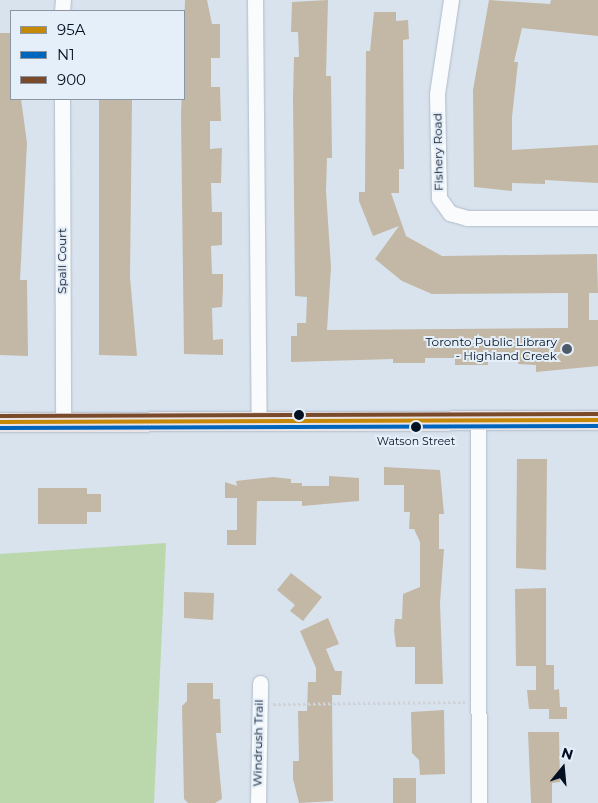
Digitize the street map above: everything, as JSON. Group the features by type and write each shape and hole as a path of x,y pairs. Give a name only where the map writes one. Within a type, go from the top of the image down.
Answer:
{"main road":[{"path":"0,422 598,420"}],"street":[{"path":"255,0 259,422"},
{"name":"Fishery Road","path":"451,0 438,94 438,198 450,213 467,218 598,218"},
{"name":"Spall Court","path":"62,100 63,423"},
{"path":"478,421 479,803"},
{"name":"Windrush Trail","path":"258,803 258,705 260,683"}],"path":[{"path":"258,705 479,702"}],"green space":[{"path":"166,543 154,803 0,803 0,554"}],"building":[{"path":"185,0 207,0 212,24 220,24 220,58 211,58 211,87 220,87 221,121 210,121 210,149 222,148 221,183 211,183 212,212 222,212 222,245 211,246 212,274 223,274 222,307 212,308 213,340 223,339 223,355 184,354 181,116 182,100 185,100"},
{"path":"328,0 326,76 331,76 332,158 327,158 326,191 331,267 327,330 568,328 568,293 432,294 402,281 375,259 399,226 373,236 359,201 359,192 365,192 366,51 370,51 374,12 396,12 396,21 408,20 409,39 403,40 404,169 399,169 399,193 391,193 406,236 442,256 597,254 598,293 589,293 589,320 598,320 598,366 536,372 536,365 518,364 518,356 488,356 488,365 455,365 455,358 425,358 425,363 393,363 393,359 291,362 291,336 297,336 297,323 306,323 307,297 295,296 293,97 294,57 299,57 298,32 291,32 292,2"},
{"path":"489,0 550,4 551,0 598,0 598,36 522,28 514,62 518,62 512,117 512,150 598,145 598,183 545,180 545,184 512,183 512,191 474,187 473,90"},
{"path":"0,33 10,33 10,100 21,100 27,143 20,280 27,280 28,356 0,355"},
{"path":"99,100 132,100 130,277 137,356 99,355"},
{"path":"517,459 547,459 546,570 516,568"},
{"path":"384,467 440,470 444,514 439,514 439,549 444,549 440,603 443,684 415,684 415,647 396,647 395,619 402,619 403,594 420,587 420,542 414,529 409,529 410,512 404,512 404,485 384,485"},
{"path":"329,476 359,478 359,501 302,506 302,501 257,501 256,545 227,545 227,530 237,530 237,498 225,498 225,482 237,486 236,481 273,477 291,479 291,483 302,483 302,486 329,486"},
{"path":"38,488 87,488 87,494 101,494 101,512 87,512 87,524 38,524"},
{"path":"291,573 322,597 303,621 290,611 295,605 277,590"},
{"path":"546,588 546,665 554,665 554,690 559,689 560,707 567,707 567,719 549,719 549,709 529,709 527,690 536,690 536,666 516,666 515,589"},
{"path":"184,592 214,593 213,620 184,618"},
{"path":"328,618 339,644 326,649 335,671 342,671 341,695 332,695 333,801 299,803 293,779 293,761 299,761 298,711 307,711 308,682 316,682 316,668 300,631"},
{"path":"187,683 213,683 213,699 220,699 221,733 216,733 222,799 215,803 188,803 184,799 182,706 187,701"},
{"path":"444,710 445,774 420,775 419,760 412,753 411,712"},
{"path":"528,732 559,732 560,782 552,783 552,803 531,803"},
{"path":"393,778 416,778 416,803 393,803"}],"transit line":[{"name":"900","path":"0,416 598,414"},
{"name":"95A","path":"0,422 598,420"},
{"name":"N1","path":"0,428 598,426"}],"place":[{"name":"Toronto Public Library - Highland Creek","path":"567,349"},
{"name":"Watson Street","path":"416,427"}]}
